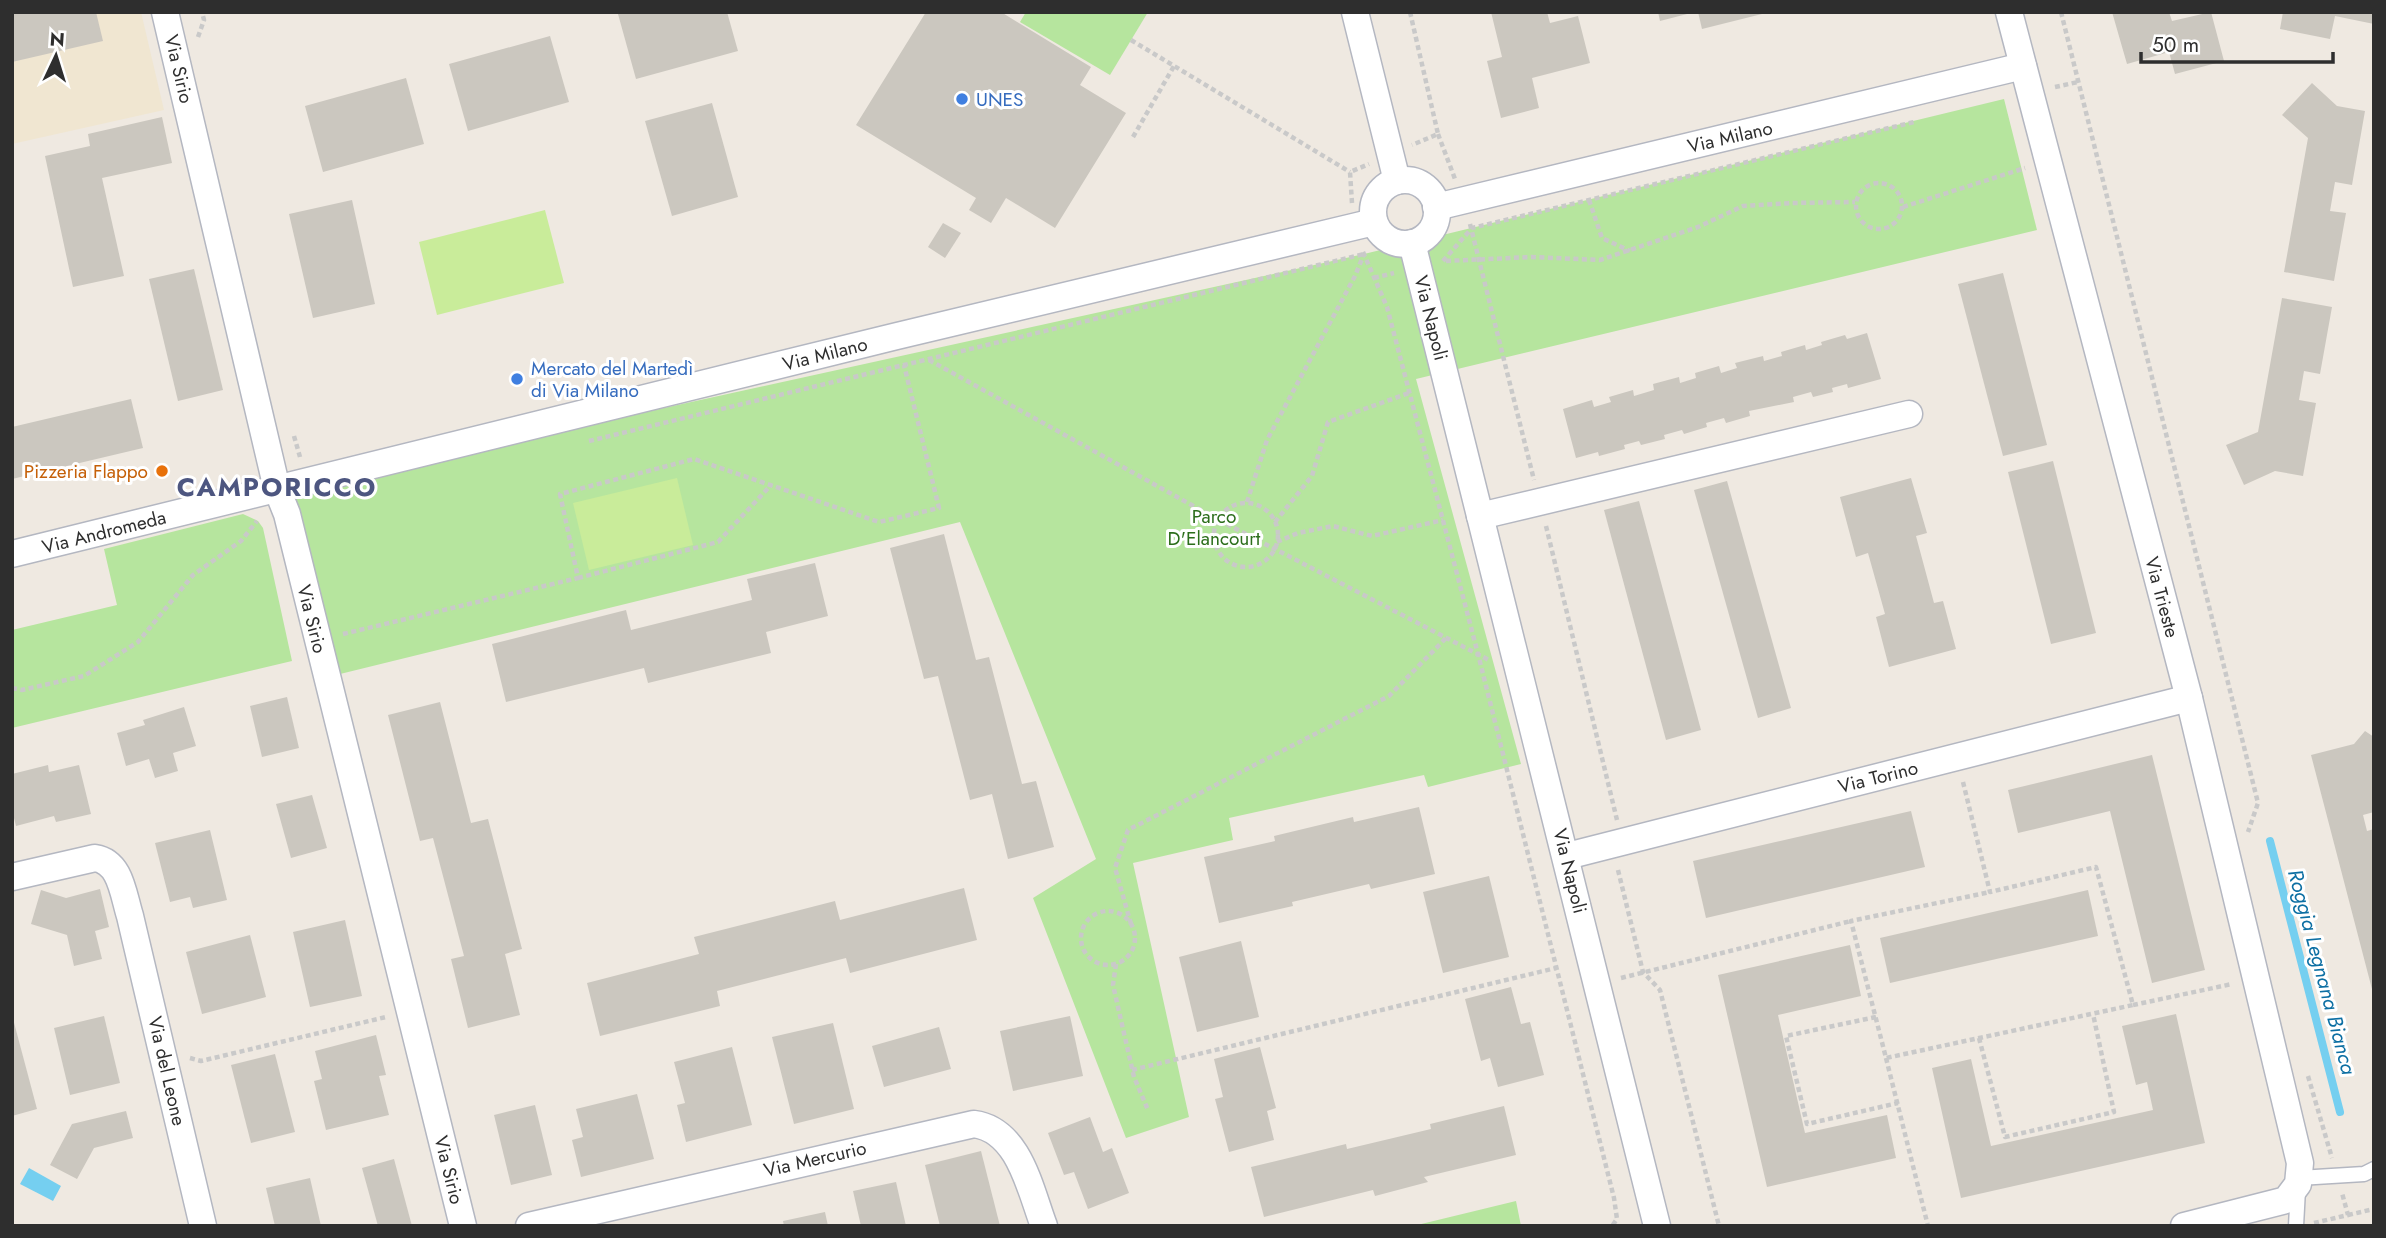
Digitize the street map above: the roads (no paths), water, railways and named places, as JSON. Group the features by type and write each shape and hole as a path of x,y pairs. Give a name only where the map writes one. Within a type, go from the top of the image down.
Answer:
{"street":[{"name":"Via Sirio","path":"165,12 277,489 287,514 463,1226"},
{"path":"1355,12 1397,181"},
{"name":"Via Trieste","path":"2009,12 2189,698 2300,1163 2298,1181"},
{"name":"Via Milano","path":"1436,207 2023,66"},
{"path":"1397,181 1421,184 1433,196 1436,207 1436,221 1432,228 1427,235 1412,243 1389,240 1382,235 1374,222 1373,205 1377,197 1388,184 1397,181"},
{"name":"Via Milano","path":"277,489 1374,222"},
{"name":"Via Napoli","path":"1412,243 1567,856 1657,1226"},
{"path":"1480,516 1909,414"},
{"name":"Via Andromeda","path":"12,554 277,489"},
{"name":"Via Torino","path":"1567,856 2189,698"},
{"name":"Via del Leone","path":"12,877 90,858 104,859 115,869 130,916 203,1226"},
{"name":"Via Mercurio","path":"529,1226 974,1124 993,1129 1013,1150 1044,1226"},
{"path":"2184,1226 2279,1203 2291,1196 2298,1181"}],"lane":[{"path":"2296,1226 2298,1181 2364,1174 2374,1168"}],"water":[{"path":"29,1168 61,1186 53,1201 20,1184"}],"waterway":[{"name":"Roggia Legnana Bianca","path":"2270,841 2340,1112"}],"place":[{"name":"UNES","path":"962,99"},
{"name":"Mercato del Martedì di Via Milano","path":"517,379"},
{"name":"Pizzeria Flappo","path":"162,471"}],"district":[{"name":"CAMPORICCO","path":"277,487"}],"park label":[{"name":"Parco D'Elancourt","path":"1214,527"}]}
